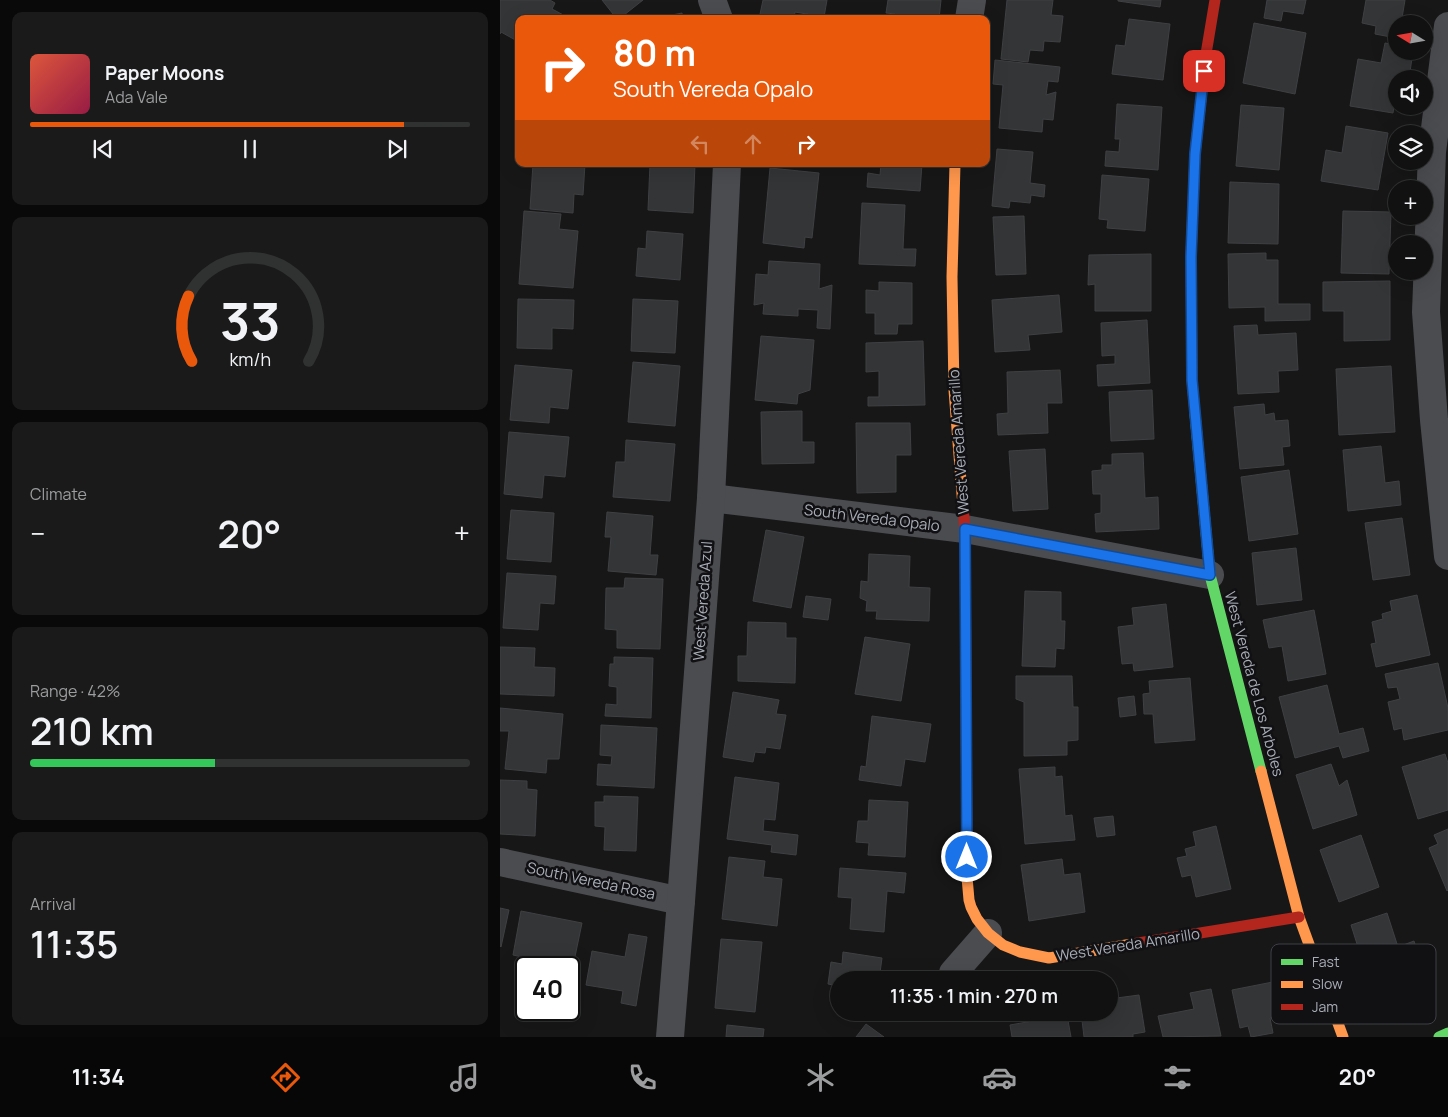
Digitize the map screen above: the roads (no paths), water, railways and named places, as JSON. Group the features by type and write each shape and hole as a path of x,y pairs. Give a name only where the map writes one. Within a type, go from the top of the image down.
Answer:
{"street":[{"path":"712,0 717,15"},
{"path":"970,15 972,0"},
{"name":"West Vereda de Los Arboles","path":"1215,0 1206,54 1195,154 1191,257 1192,380 1210,575 1299,917 1309,944"},
{"path":"1448,26 1432,152 1426,312 1435,430 1448,556"},
{"name":"West Vereda Azul","path":"670,1037 711,498 727,167"},
{"name":"West Vereda Amarillo","path":"955,167 952,277 954,390 965,529 967,877 969,902 976,918 999,944 1017,952 1049,958 1299,917"},
{"name":"South Vereda Opalo","path":"711,498 965,529 1210,575"},
{"name":"South Vereda Rosa","path":"500,862 681,901"},
{"path":"954,971 988,933"},
{"name":"West Vereda de Los Arboles","path":"1338,1024 1343,1037"},
{"path":"1439,1037 1448,1033"}]}
